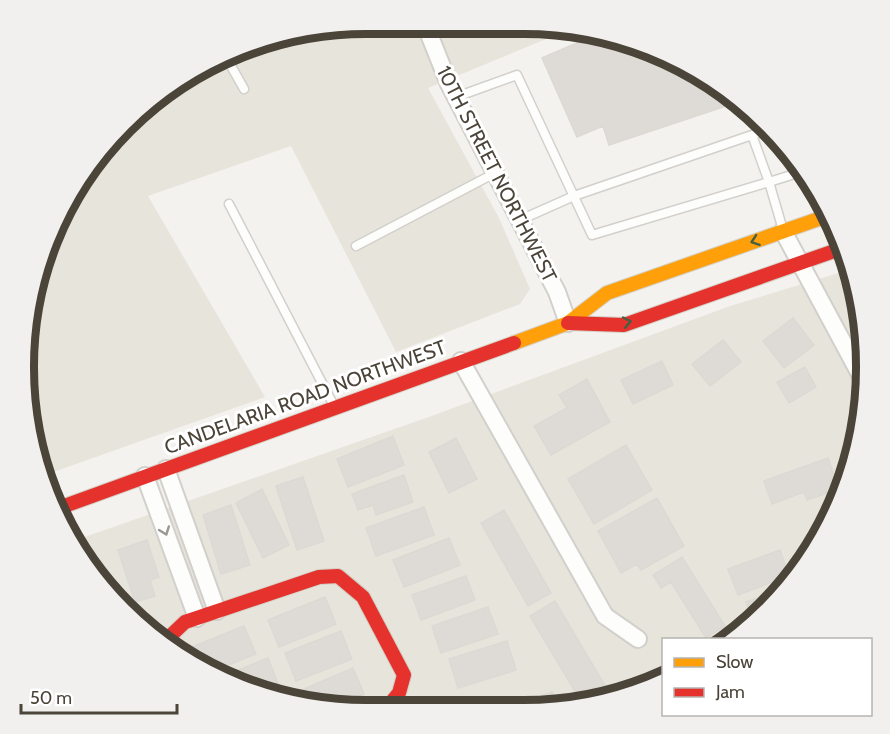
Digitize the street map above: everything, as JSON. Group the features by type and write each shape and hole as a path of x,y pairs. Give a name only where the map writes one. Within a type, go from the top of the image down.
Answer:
{"main road":[{"name":"CANDELARIA ROAD NORTHWEST","path":"65,505 568,323 607,292 820,218"},
{"name":"CANDELARIA ROAD NORTHWEST","path":"568,323 624,325 834,251"},
{"path":"171,635 185,622 217,610 319,577 338,576 363,597 405,675 399,693 393,700"}],"street":[{"name":"10TH STREET NORTHWEST","path":"429,34 456,97 557,292 568,323"},
{"path":"783,231 856,366"},
{"path":"461,361 605,616 638,639"},
{"path":"166,469 217,610"},
{"path":"145,476 197,618"}],"lane":[{"path":"230,64 244,89"},
{"path":"456,97 517,75 592,235 794,174"},
{"path":"520,220 574,196 759,133"},
{"path":"752,135 783,231"},
{"path":"356,246 495,173"},
{"path":"229,204 335,407"}],"shaded area":[{"path":"345,35 554,36 428,88 499,218 530,289 520,304 396,352 291,146 148,196 265,397 52,473 37,410 34,367 37,324 46,281 60,240 79,201 103,165 132,132 165,103 201,79 260,52 302,41"},
{"path":"841,272 853,324 856,367 853,410 844,453 830,494 811,533 773,586 742,617 715,638 662,638 662,669 630,682 566,697 523,700 345,699 281,688 220,665 165,631 117,586 82,538 426,418 730,306"}],"building":[{"path":"583,40 609,46 670,69 728,105 609,145 603,126 577,137 542,58"},
{"path":"793,318 814,345 784,368 763,341"},
{"path":"723,340 741,362 710,386 692,364"},
{"path":"662,361 673,385 633,404 621,380"},
{"path":"805,367 816,387 789,403 777,382"},
{"path":"587,379 610,422 551,455 534,426 567,408 559,395"},
{"path":"393,436 404,465 348,487 337,459"},
{"path":"456,438 477,479 449,493 429,452"},
{"path":"626,445 652,490 594,524 568,479"},
{"path":"828,458 836,480 831,492 807,500 804,492 772,504 764,481"},
{"path":"404,475 413,502 376,515 373,505 358,510 352,494"},
{"path":"303,477 324,541 297,550 276,486"},
{"path":"262,489 289,545 263,558 236,503"},
{"path":"657,498 684,546 641,570 637,564 621,573 598,531"},
{"path":"231,505 250,565 221,574 203,515"},
{"path":"424,507 434,535 376,556 366,528"},
{"path":"504,510 551,593 528,606 481,523"},
{"path":"449,538 460,565 404,587 393,560"},
{"path":"147,540 159,577 150,580 155,596 135,602 118,550"},
{"path":"780,550 787,569 778,580 738,595 728,569"},
{"path":"682,557 725,626 706,638 671,582 661,588 653,575"},
{"path":"466,576 475,600 421,620 412,595"},
{"path":"764,596 749,610 746,602"},
{"path":"325,597 336,624 279,647 268,620"},
{"path":"555,601 607,689 577,695 530,616"},
{"path":"488,607 498,634 441,653 432,626"},
{"path":"244,626 256,654 224,667 190,648"},
{"path":"341,631 352,659 296,681 285,653"},
{"path":"507,641 516,670 458,688 449,659"},
{"path":"268,658 279,686 260,682 235,672"},
{"path":"353,668 364,694 351,699 345,699 306,694 304,689"},
{"path":"552,692 555,698 545,699 534,700"}],"traffic: slow":[{"path":"514,343 568,323 607,293 820,218"}],"traffic: jam":[{"path":"568,323 624,325 834,251"},
{"path":"65,506 514,343"},
{"path":"171,635 185,622 319,577 338,576 363,597 404,675 399,693 393,700"}]}
